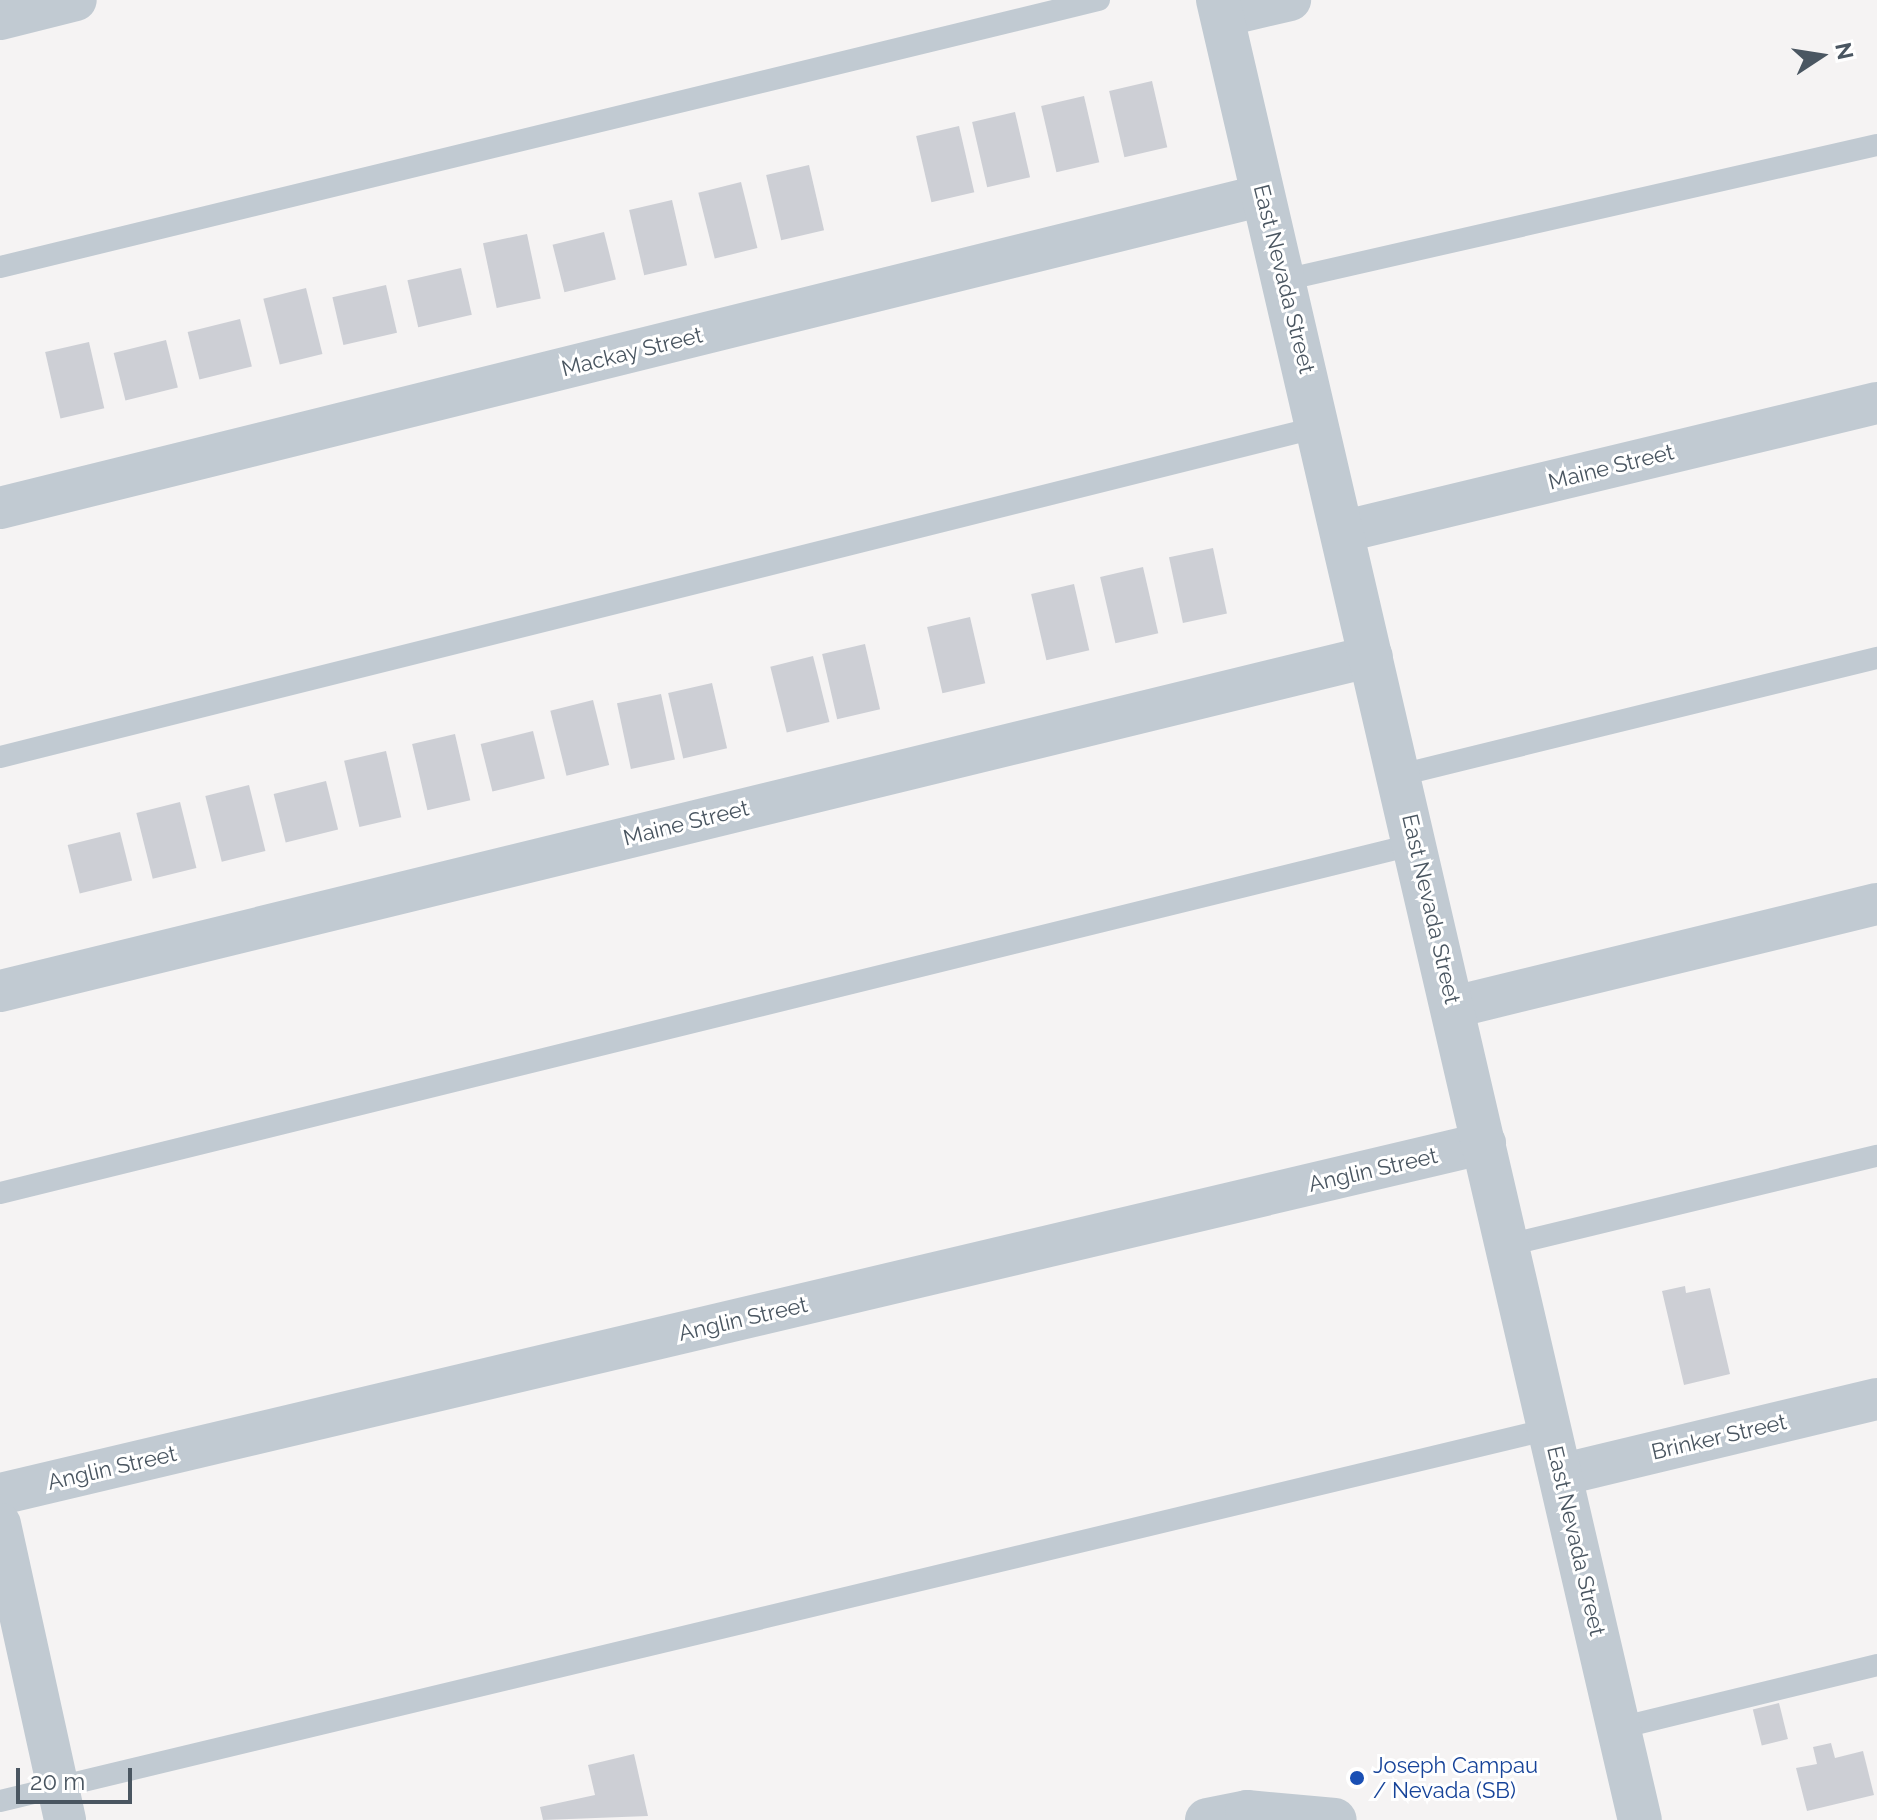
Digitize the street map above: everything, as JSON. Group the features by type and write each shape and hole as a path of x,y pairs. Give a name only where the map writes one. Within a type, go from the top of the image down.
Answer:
{"street":[{"path":"0,19 76,0"},
{"path":"1220,8 1290,0"},
{"name":"East Nevada Street","path":"1220,8 1345,531 1640,1820"},
{"name":"Mackay Street","path":"0,508 1263,195"},
{"name":"Maine Street","path":"1345,531 1877,403"},
{"name":"Maine Street","path":"0,991 1372,656"},
{"path":"1454,1007 1877,904"},
{"name":"Anglin Street","path":"0,1494 1485,1143"},
{"name":"Brinker Street","path":"1560,1475 1877,1399"},
{"path":"0,1524 61,1804"},
{"path":"1207,1820 1247,1812 1335,1820"}],"lane":[{"path":"0,267 1099,0"},
{"path":"1284,280 1877,145"},
{"path":"0,757 1319,427"},
{"path":"1400,775 1877,658"},
{"path":"0,1193 1416,844"},
{"path":"1508,1245 1877,1156"},
{"path":"0,1801 61,1804 1550,1429"},
{"path":"1619,1728 1877,1665"}],"building":[{"path":"1152,81 1167,147 1124,157 1109,91"},
{"path":"1084,96 1099,162 1056,172 1041,106"},
{"path":"1015,112 1030,177 987,187 972,122"},
{"path":"959,126 974,192 931,202 916,136"},
{"path":"809,165 824,230 781,240 766,175"},
{"path":"741,182 757,248 715,259 698,193"},
{"path":"672,200 687,265 644,275 629,210"},
{"path":"604,232 616,280 564,292 553,245"},
{"path":"527,234 541,299 497,308 483,243"},
{"path":"461,268 472,315 418,327 407,280"},
{"path":"386,285 397,333 343,345 332,297"},
{"path":"306,288 322,354 280,365 263,299"},
{"path":"240,319 252,367 199,380 188,332"},
{"path":"166,340 178,388 125,401 114,353"},
{"path":"89,342 104,408 60,418 45,352"},
{"path":"1213,548 1227,614 1183,623 1169,557"},
{"path":"1143,567 1158,633 1115,643 1100,577"},
{"path":"1074,584 1089,650 1046,660 1031,594"},
{"path":"970,617 985,683 942,693 927,627"},
{"path":"865,644 880,709 837,719 822,654"},
{"path":"813,656 829,722 787,733 770,667"},
{"path":"712,683 727,748 683,758 668,693"},
{"path":"661,694 675,760 631,769 617,703"},
{"path":"593,700 609,765 567,776 550,711"},
{"path":"533,731 545,779 492,792 481,744"},
{"path":"455,734 470,800 427,810 412,744"},
{"path":"386,751 401,817 359,827 344,761"},
{"path":"326,781 338,830 286,843 274,794"},
{"path":"249,785 265,851 222,862 205,796"},
{"path":"180,802 196,868 153,879 136,813"},
{"path":"120,832 132,881 80,894 68,845"},
{"path":"1685,1286 1686,1293 1710,1288 1730,1374 1684,1385 1662,1291"},
{"path":"1779,1703 1788,1739 1762,1745 1753,1710"},
{"path":"1831,1743 1835,1758 1863,1751 1874,1795 1807,1811 1796,1768 1817,1764 1813,1747"},
{"path":"634,1754 648,1816 543,1820 540,1807 595,1795 588,1765"}],"place":[{"name":"Joseph Campau / Nevada (SB)","path":"1357,1778"}]}
